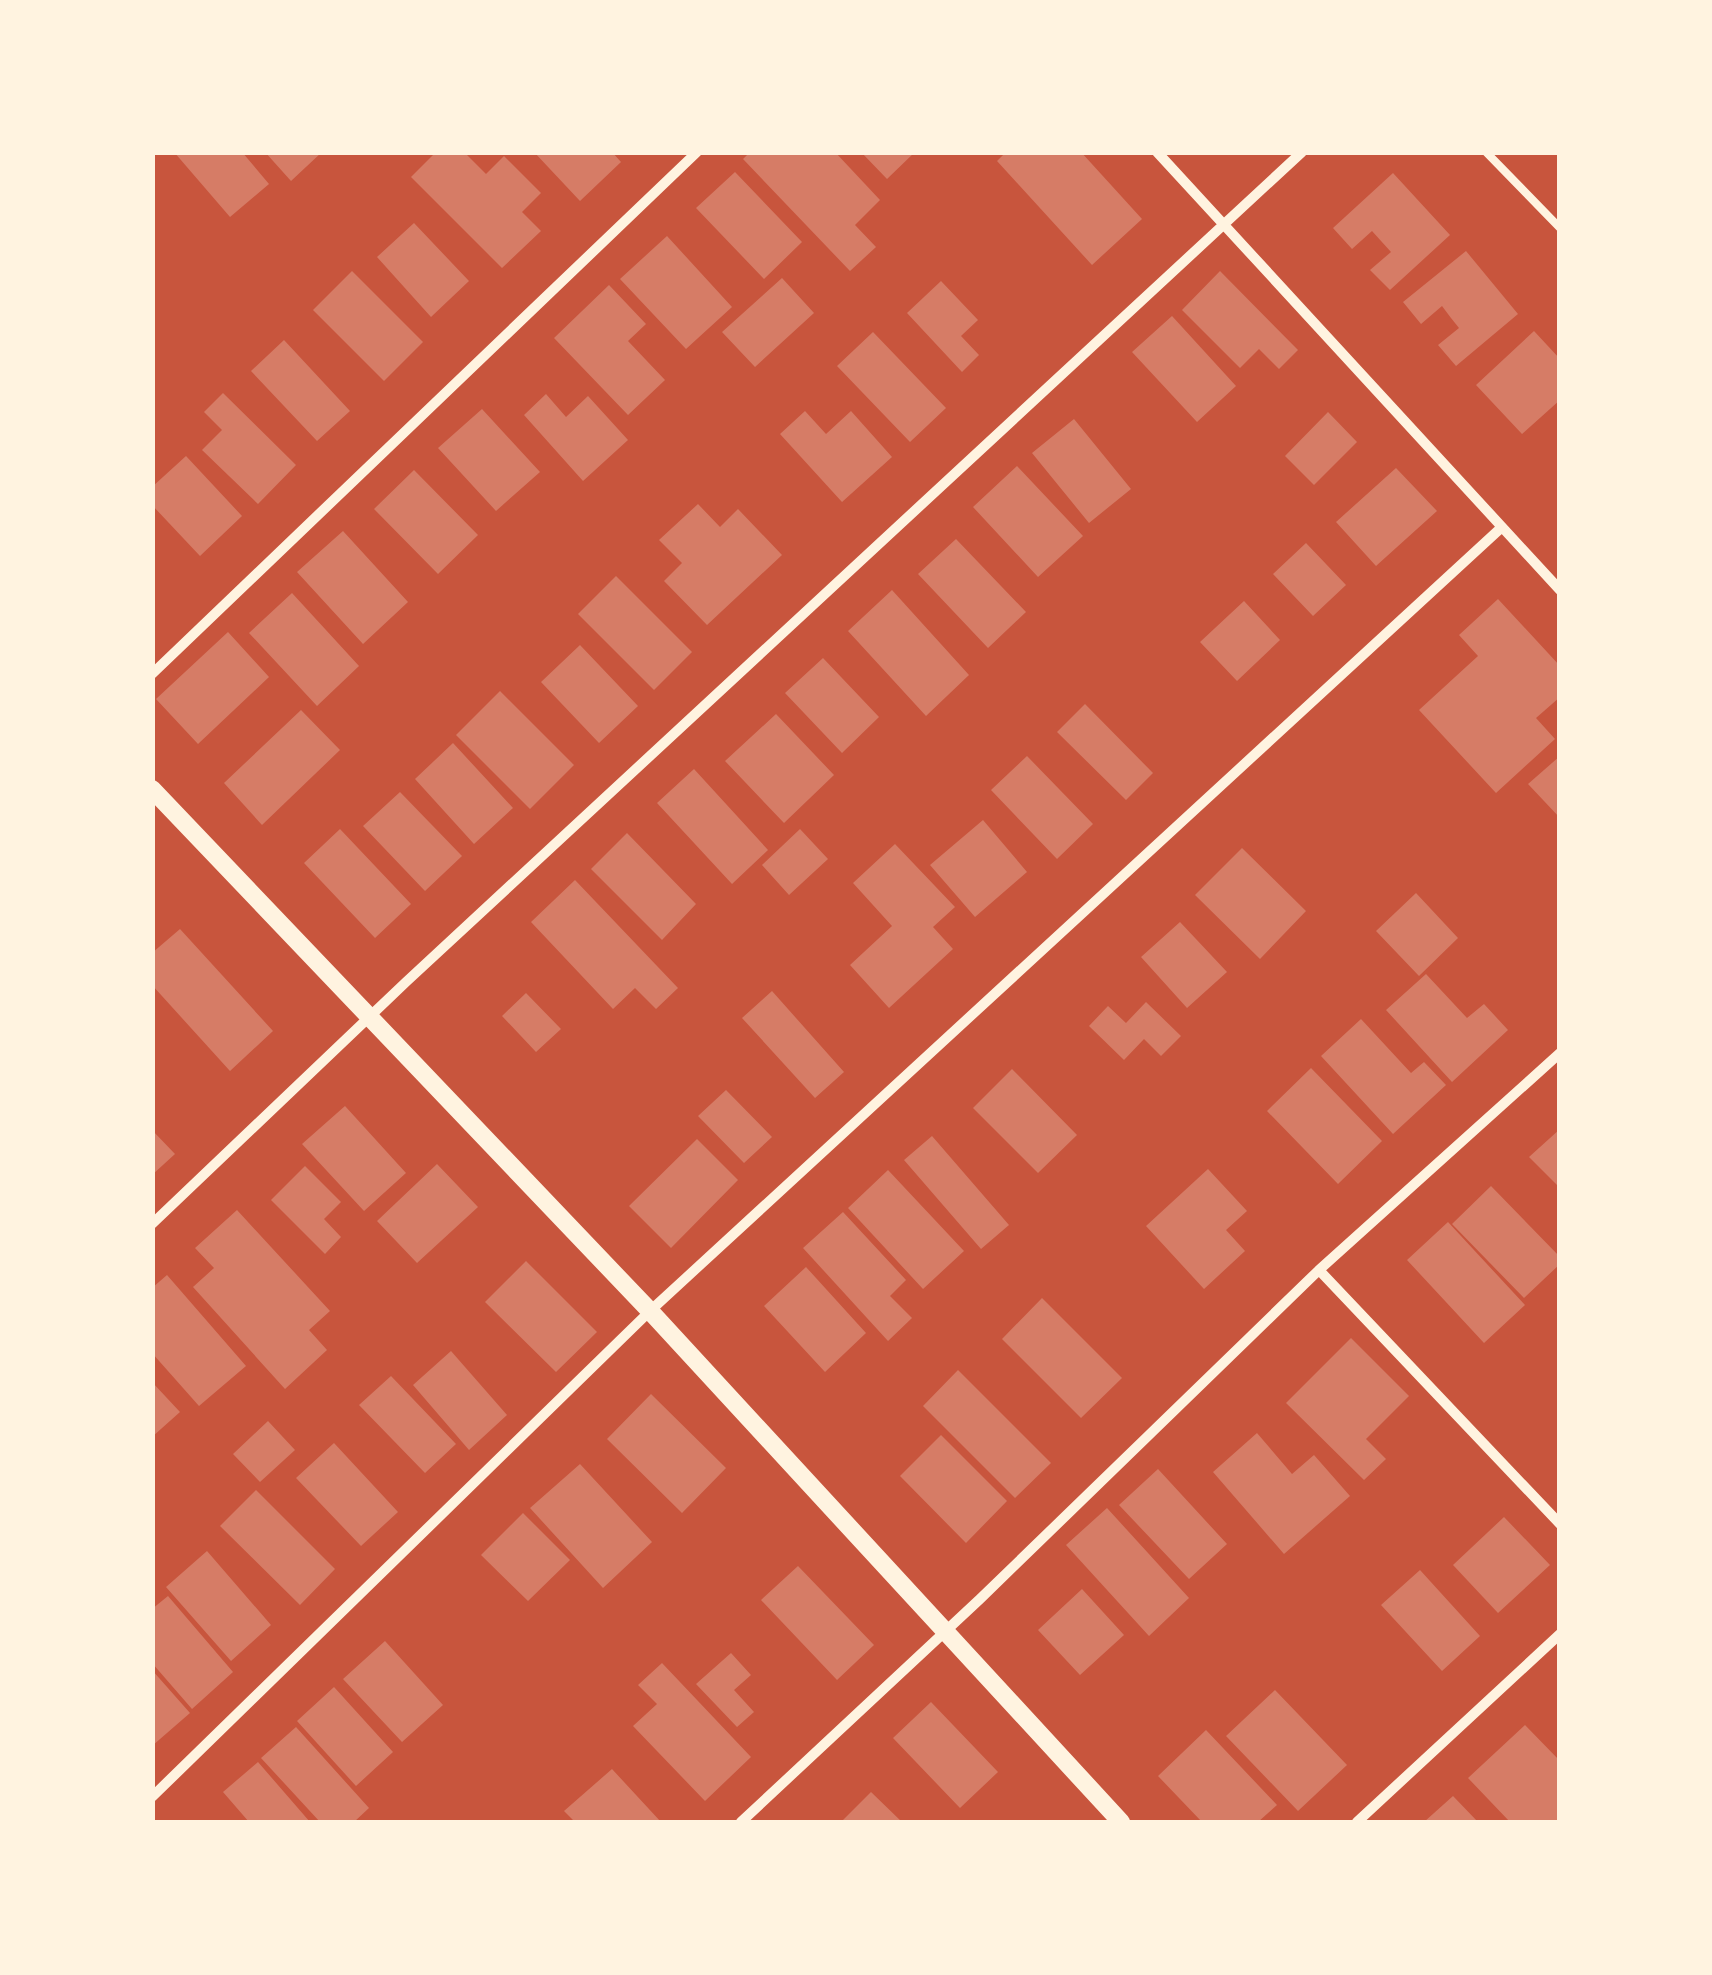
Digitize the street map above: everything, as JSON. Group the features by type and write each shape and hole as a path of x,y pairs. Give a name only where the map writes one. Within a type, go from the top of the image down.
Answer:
{"street":[{"path":"152,674 697,152"},
{"path":"1157,152 1560,590"},
{"path":"152,1224 370,1016 1302,152"},
{"path":"152,1796 650,1312 1502,527"},
{"path":"152,789 650,1312 1121,1822"},
{"path":"741,1822 946,1631 1319,1270 1560,1052"},
{"path":"1319,1270 1560,1524"},
{"path":"1358,1822 1560,1634"}],"lane":[{"path":"1486,152 1560,228"}],"building":[{"path":"174,152 242,152 269,184 230,217"},
{"path":"265,152 322,152 291,181"},
{"path":"436,152 464,152 486,174 504,156 541,193 522,212 541,231 502,268 411,177"},
{"path":"534,152 612,152 621,162 580,201"},
{"path":"750,152 835,152 880,200 855,225 876,247 850,271 743,159"},
{"path":"861,152 915,152 887,179"},
{"path":"1006,152 1081,152 1142,219 1092,265 997,161"},
{"path":"735,172 802,242 764,279 696,208"},
{"path":"1393,173 1450,235 1390,290 1370,270 1391,252 1372,231 1352,249 1333,228"},
{"path":"414,223 469,281 431,317 377,257"},
{"path":"667,236 732,307 686,349 620,279"},
{"path":"1466,251 1518,314 1456,366 1438,345 1459,328 1442,306 1421,324 1403,302"},
{"path":"352,271 423,342 384,381 313,310"},
{"path":"1220,271 1298,350 1279,369 1259,349 1240,368 1182,310"},
{"path":"782,278 814,313 755,367 722,332"},
{"path":"941,281 978,320 961,336 979,355 962,372 907,313"},
{"path":"609,285 646,324 628,341 665,380 628,415 554,338"},
{"path":"1172,316 1236,386 1197,422 1132,352"},
{"path":"1534,331 1560,359 1560,400 1522,434 1476,385"},
{"path":"873,332 946,408 910,442 837,366"},
{"path":"284,340 350,411 317,441 251,371"},
{"path":"223,393 296,465 258,504 202,450 222,430 204,412"},
{"path":"546,394 566,417 588,396 628,440 583,481 524,415"},
{"path":"482,409 540,472 496,511 438,448"},
{"path":"805,411 826,434 851,411 892,457 842,502 780,434"},
{"path":"1328,412 1357,442 1314,485 1285,456"},
{"path":"1074,419 1131,489 1089,523 1032,453"},
{"path":"186,456 242,516 200,556 152,505 152,487"},
{"path":"1017,466 1083,536 1038,577 973,507"},
{"path":"1396,468 1437,511 1376,566 1336,522"},
{"path":"414,470 478,535 438,574 374,509"},
{"path":"698,504 720,527 738,509 782,555 707,625 664,581 682,563 659,540"},
{"path":"343,531 408,602 363,644 297,572"},
{"path":"956,539 1026,612 988,648 918,574"},
{"path":"1306,543 1346,585 1313,616 1273,574"},
{"path":"616,576 692,652 654,690 578,614"},
{"path":"892,590 969,675 926,716 848,631"},
{"path":"292,593 359,666 317,706 249,633"},
{"path":"1498,599 1560,666 1560,697 1536,718 1555,739 1496,793 1419,710 1478,656 1459,635"},
{"path":"1244,601 1280,640 1237,681 1200,642"},
{"path":"228,632 269,677 198,744 156,699"},
{"path":"580,645 638,706 599,743 541,682"},
{"path":"823,658 879,717 842,753 785,693"},
{"path":"500,691 574,765 530,809 456,735"},
{"path":"1085,704 1153,773 1126,800 1057,732"},
{"path":"301,710 340,750 262,825 224,783"},
{"path":"776,714 834,775 784,823 725,761"},
{"path":"453,743 513,808 474,844 415,779"},
{"path":"1027,756 1093,824 1057,859 991,790"},
{"path":"1560,756 1560,818 1528,784"},
{"path":"694,769 768,850 732,884 657,803"},
{"path":"400,792 462,856 425,891 363,826"},
{"path":"983,820 1027,872 975,917 930,865"},
{"path":"340,829 411,904 375,938 304,863"},
{"path":"800,829 828,859 789,895 762,865"},
{"path":"627,833 696,904 662,940 591,869"},
{"path":"895,844 955,907 933,927 953,949 889,1008 850,965 892,926 853,883"},
{"path":"1242,848 1306,911 1260,959 1195,895"},
{"path":"575,880 678,988 656,1009 635,988 613,1009 531,922"},
{"path":"1416,893 1458,938 1419,976 1376,931"},
{"path":"1180,922 1227,972 1187,1008 1141,957"},
{"path":"180,929 273,1031 230,1071 152,985 152,953"},
{"path":"1426,974 1467,1018 1484,1004 1508,1030 1452,1082 1386,1010"},
{"path":"772,991 844,1072 815,1098 742,1018"},
{"path":"526,993 561,1029 536,1052 502,1016"},
{"path":"1146,1002 1181,1036 1161,1056 1144,1039 1124,1060 1089,1026 1108,1006 1126,1023"},
{"path":"1361,1019 1411,1073 1424,1062 1446,1085 1393,1134 1321,1056"},
{"path":"1311,1068 1382,1141 1338,1184 1267,1111"},
{"path":"1012,1069 1077,1135 1038,1173 973,1108"},
{"path":"726,1090 772,1137 744,1163 698,1116"},
{"path":"345,1106 406,1173 364,1211 302,1144"},
{"path":"1560,1129 1560,1188 1529,1157"},
{"path":"152,1130 175,1154 152,1175"},
{"path":"932,1136 1009,1225 981,1249 904,1160"},
{"path":"697,1139 738,1180 671,1248 629,1206"},
{"path":"437,1164 478,1207 417,1263 377,1221"},
{"path":"305,1166 341,1202 324,1219 341,1237 325,1254 271,1200"},
{"path":"1208,1169 1247,1211 1226,1230 1245,1251 1204,1289 1146,1226"},
{"path":"888,1170 964,1251 923,1289 848,1208"},
{"path":"1491,1186 1560,1257 1560,1264 1524,1298 1452,1224"},
{"path":"237,1210 330,1311 309,1330 327,1350 285,1389 193,1287 214,1268 195,1248"},
{"path":"843,1212 906,1280 890,1296 912,1318 888,1341 803,1248"},
{"path":"1448,1222 1525,1305 1484,1343 1407,1260"},
{"path":"526,1261 597,1332 556,1372 485,1302"},
{"path":"806,1267 866,1333 825,1372 764,1306"},
{"path":"167,1275 246,1366 199,1406 152,1353 152,1288"},
{"path":"1042,1298 1122,1378 1081,1418 1002,1339"},
{"path":"1351,1338 1409,1396 1366,1439 1386,1459 1364,1480 1286,1403"},
{"path":"451,1351 507,1415 469,1450 413,1385"},
{"path":"958,1370 1051,1463 1015,1498 923,1406"},
{"path":"391,1376 456,1444 425,1473 359,1405"},
{"path":"152,1382 180,1412 152,1437"},
{"path":"651,1394 726,1468 682,1513 607,1439"},
{"path":"268,1421 295,1450 260,1482 233,1454"},
{"path":"1257,1433 1292,1474 1314,1455 1350,1496 1284,1554 1213,1472"},
{"path":"941,1435 1007,1501 966,1543 900,1476"},
{"path":"334,1443 398,1512 361,1546 296,1478"},
{"path":"580,1464 652,1542 603,1588 530,1508"},
{"path":"1158,1469 1227,1544 1189,1579 1119,1505"},
{"path":"256,1490 335,1569 300,1605 220,1526"},
{"path":"1107,1508 1189,1598 1149,1636 1066,1545"},
{"path":"523,1513 570,1560 528,1601 481,1555"},
{"path":"1504,1517 1550,1565 1498,1613 1453,1565"},
{"path":"207,1551 271,1625 231,1661 166,1587"},
{"path":"798,1566 874,1645 837,1680 761,1600"},
{"path":"1420,1570 1480,1636 1442,1671 1381,1605"},
{"path":"1082,1589 1124,1635 1080,1675 1038,1630"},
{"path":"168,1596 233,1672 192,1709 152,1663 152,1609"},
{"path":"385,1641 443,1705 402,1742 343,1679"},
{"path":"731,1653 751,1675 734,1690 754,1712 737,1727 696,1684"},
{"path":"662,1663 751,1757 705,1801 633,1726 657,1704 638,1685"},
{"path":"152,1670 190,1713 152,1746"},
{"path":"334,1687 393,1752 356,1786 297,1721"},
{"path":"1275,1690 1347,1765 1298,1811 1226,1736"},
{"path":"931,1702 998,1772 960,1808 893,1738"},
{"path":"1525,1725 1560,1761 1560,1822 1510,1822 1468,1778"},
{"path":"296,1727 369,1808 354,1822 320,1822 261,1758"},
{"path":"1206,1730 1277,1805 1258,1822 1202,1822 1158,1776"},
{"path":"258,1762 310,1822 249,1822 223,1792"},
{"path":"612,1769 661,1822 575,1822 564,1811"},
{"path":"871,1792 902,1822 841,1822"},
{"path":"1453,1796 1478,1822 1424,1822"}]}
